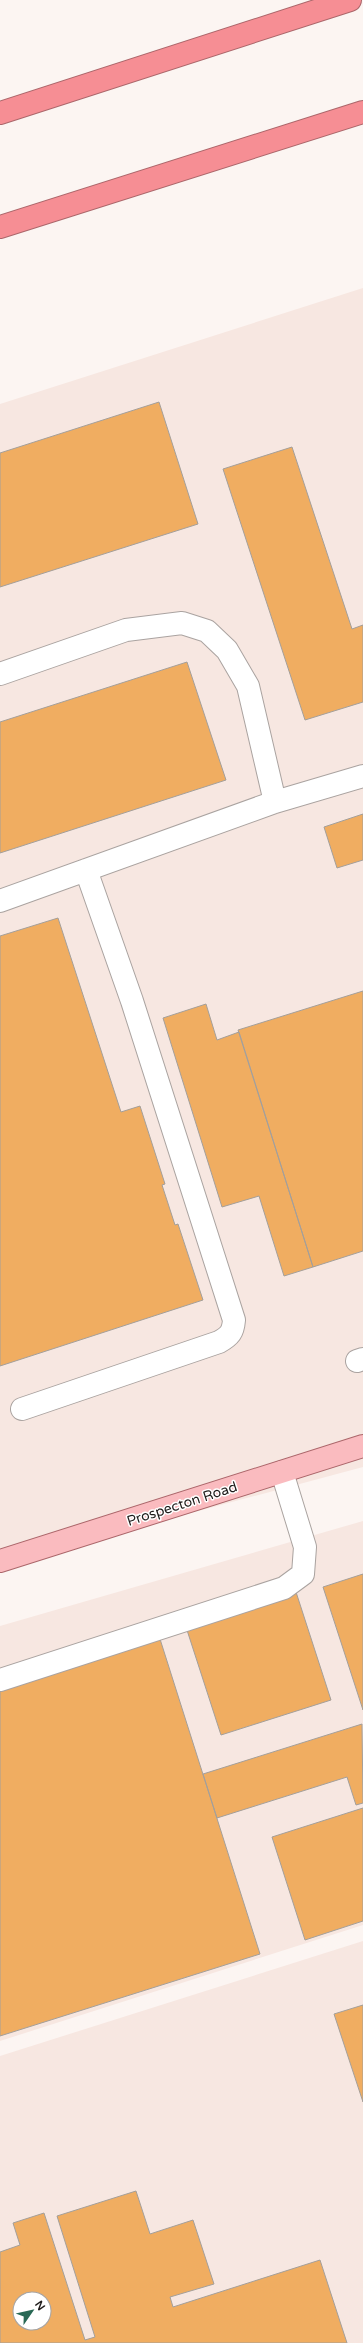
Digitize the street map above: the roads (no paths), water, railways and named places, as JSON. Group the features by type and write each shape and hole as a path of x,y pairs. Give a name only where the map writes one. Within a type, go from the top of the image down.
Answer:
{"highway":[{"path":"0,113 350,0"},
{"path":"0,227 363,112"}],"main road":[{"name":"Prospecton Road","path":"0,1562 363,1446"}],"lane":[{"path":"0,674 126,630 182,623 207,631 227,650 248,686 275,802"},
{"path":"0,901 275,802 363,776"},
{"path":"22,1409 219,1342 229,1336 233,1329 234,1320 132,1001 86,870"},
{"path":"0,1680 284,1588 303,1574 305,1547 282,1472"}]}
